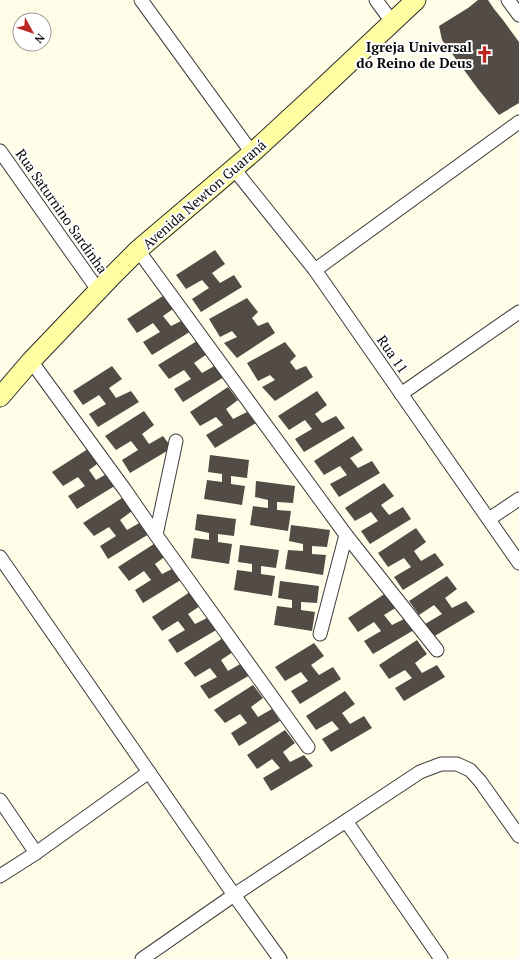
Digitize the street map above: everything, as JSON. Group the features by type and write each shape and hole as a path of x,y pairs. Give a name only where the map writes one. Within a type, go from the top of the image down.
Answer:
{"main road":[{"name":"Avenida Newton Guaraná","path":"0,396 98,290 138,250 252,153 416,0"}],"street":[{"path":"141,0 252,153"},
{"path":"376,0 392,22"},
{"path":"508,0 519,16"},
{"path":"314,270 519,122"},
{"name":"Rua Saturnino Sardinha","path":"0,151 98,290"},
{"name":"Rua 11","path":"234,169 314,270 519,563"},
{"path":"138,250 346,535 437,650"},
{"path":"401,394 519,312"},
{"path":"31,361 308,747"},
{"path":"156,536 176,441"},
{"path":"489,519 519,499"},
{"path":"320,634 346,535"},
{"path":"0,557 280,959"},
{"path":"142,959 234,895 420,772 441,764 457,764 470,770 480,781 519,836"},
{"path":"0,876 36,853 149,772"},
{"path":"0,800 36,853"},
{"path":"346,821 441,959"}],"building":[{"name":"Igreja Universal do Reino de Deus","path":"478,0 488,0 519,42 519,103 499,115 442,40 439,26"},
{"path":"215,250 225,264 212,273 220,283 234,275 242,287 201,312 192,299 209,288 202,280 186,289 176,275"},
{"path":"166,294 176,307 163,316 171,326 185,319 193,330 152,355 143,342 160,332 153,323 137,333 127,319"},
{"path":"247,298 258,312 252,318 258,326 268,322 275,333 237,358 224,343 237,337 232,331 220,337 209,319"},
{"path":"197,341 207,354 194,363 202,373 216,365 224,377 183,402 174,389 191,379 184,370 169,379 158,365"},
{"path":"285,342 296,356 290,362 296,370 306,366 313,377 275,401 262,387 275,380 270,375 258,381 247,363"},
{"path":"112,366 122,379 109,388 116,398 131,391 139,402 98,427 89,414 106,404 99,395 83,405 73,391"},
{"path":"228,387 238,400 226,409 233,419 247,412 256,423 215,448 206,435 223,425 216,417 200,426 190,412"},
{"path":"317,391 327,405 315,414 322,423 336,416 345,428 304,452 295,439 312,429 305,420 289,430 278,416"},
{"path":"144,411 154,425 142,434 149,444 163,436 172,448 130,473 122,460 138,450 131,441 116,450 105,436"},
{"path":"353,436 363,450 350,458 358,468 372,461 380,473 339,497 330,484 347,475 340,466 324,475 314,461"},
{"path":"91,447 101,461 89,470 96,480 110,472 118,484 77,509 68,496 85,486 78,477 63,486 52,472"},
{"path":"210,455 249,460 247,478 231,476 231,484 245,486 242,505 204,499 207,480 222,482 222,474 208,472"},
{"path":"256,481 295,486 293,503 277,502 277,510 291,511 288,531 250,525 253,506 268,508 268,500 255,497"},
{"path":"384,483 394,496 381,505 389,515 403,507 411,519 370,544 361,531 378,521 371,512 355,521 345,508"},
{"path":"122,498 132,511 120,520 127,530 141,522 149,534 108,559 100,546 116,536 109,527 94,536 83,523"},
{"path":"197,514 236,519 234,536 218,534 218,542 232,544 229,564 191,558 194,538 209,540 209,533 195,530"},
{"path":"291,525 330,530 327,547 312,546 312,554 326,555 323,575 285,569 288,550 303,551 303,544 289,541"},
{"path":"416,528 426,542 414,551 421,561 435,553 444,565 403,590 394,577 411,567 404,558 388,567 378,553"},
{"path":"157,542 167,555 155,564 162,574 176,567 184,578 143,603 135,590 151,580 144,571 129,581 118,567"},
{"path":"240,545 279,550 276,568 261,566 261,574 275,576 272,596 234,590 237,570 252,572 252,564 238,562"},
{"path":"447,576 457,589 445,598 452,608 466,601 475,612 433,637 425,624 442,614 434,605 419,615 409,601"},
{"path":"280,581 319,586 317,603 301,602 301,610 315,612 312,631 274,625 277,606 292,608 292,600 278,598"},
{"path":"190,592 200,606 188,614 195,624 209,617 218,629 177,653 168,640 185,630 178,621 162,631 152,617"},
{"path":"386,593 397,607 384,615 392,625 406,618 414,630 373,654 364,641 381,631 374,622 358,632 348,618"},
{"path":"223,638 233,652 221,660 228,671 242,663 250,675 209,699 200,686 217,677 210,668 195,677 184,663"},
{"path":"417,640 427,654 415,663 422,673 437,665 445,677 404,701 395,688 412,678 405,670 389,679 379,665"},
{"path":"314,643 324,656 311,665 319,675 333,667 341,679 300,704 291,691 308,681 301,672 285,681 275,667"},
{"path":"253,685 263,698 251,707 258,717 272,709 280,721 239,746 231,733 247,723 240,714 225,723 214,710"},
{"path":"345,691 355,704 342,713 350,724 364,716 372,728 331,752 322,739 339,729 332,721 316,730 306,716"},
{"path":"285,730 295,743 283,752 290,762 304,755 313,766 271,791 263,778 280,768 272,759 257,769 247,755"}],"place":[{"name":"Igreja Universal do Reino de Deus","path":"485,54"}]}
